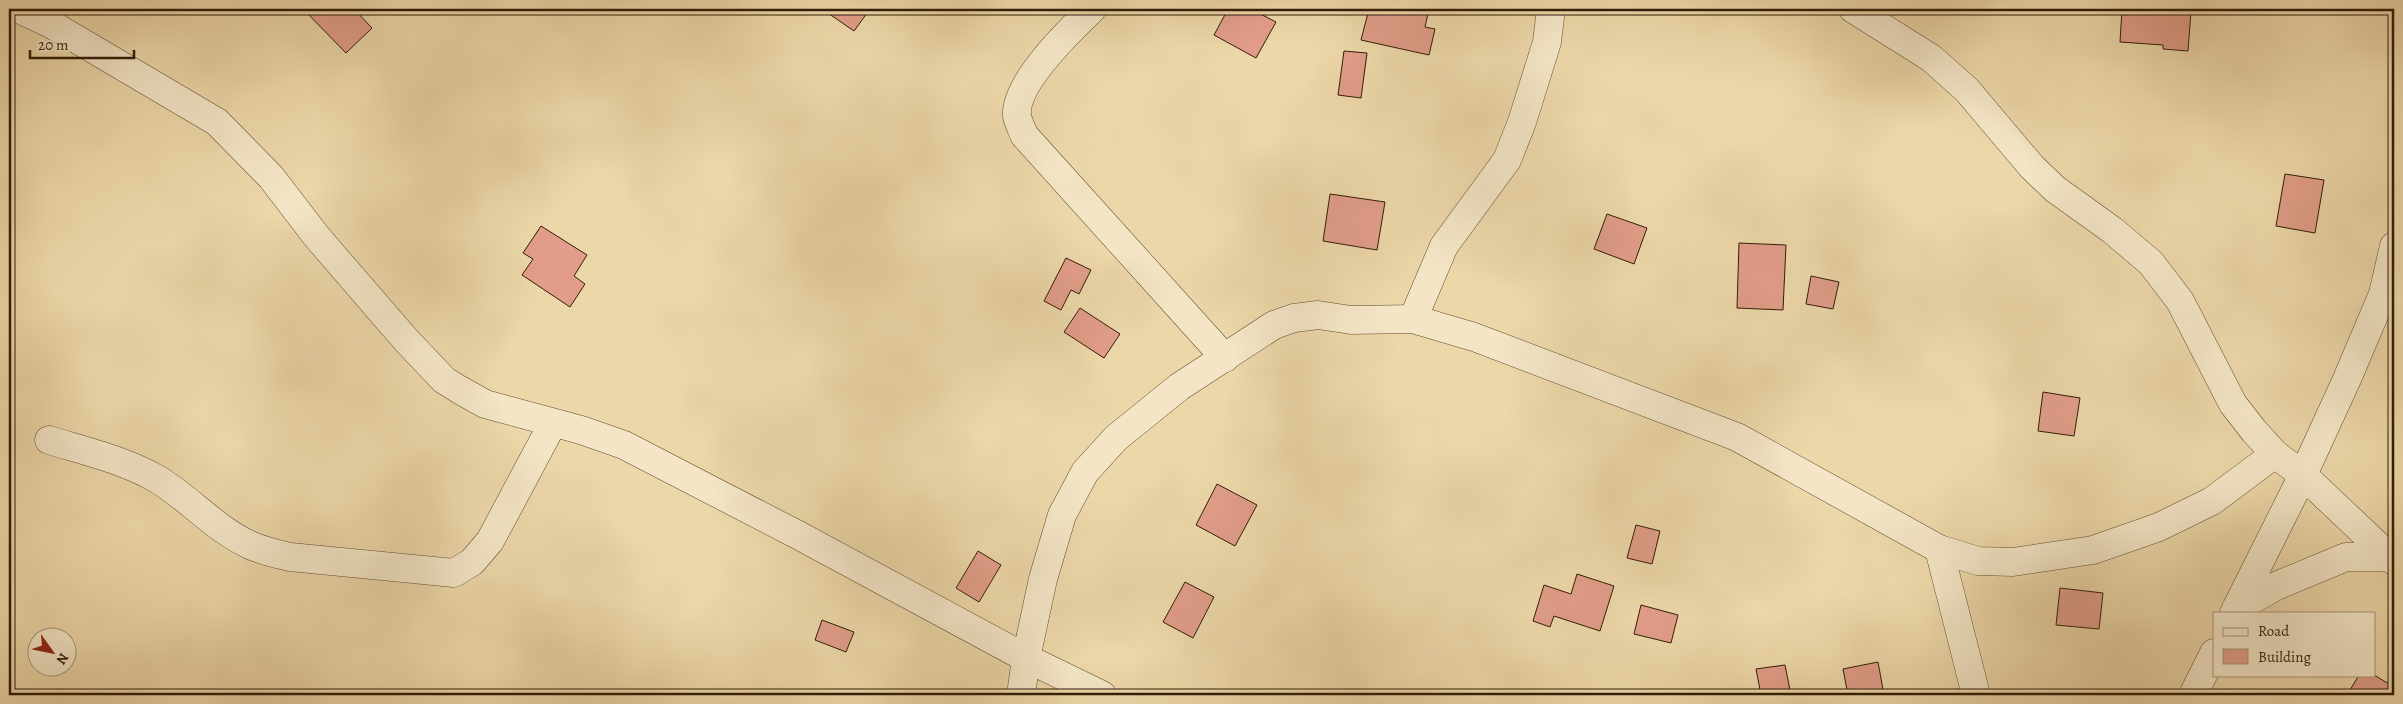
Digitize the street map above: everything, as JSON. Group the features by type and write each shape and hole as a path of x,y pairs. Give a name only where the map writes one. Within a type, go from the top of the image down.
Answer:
{"street":[{"path":"19,9 49,23 217,122 271,177 317,237 406,340 444,380 485,404 581,430 624,446 807,540 1026,658 1102,695"},
{"path":"1092,9 1066,34 1039,66 1021,94 1017,116 1024,135 1225,358"},
{"path":"1413,319 1444,246 1507,160 1522,122 1547,42 1551,9"},
{"path":"1853,9 1931,58 1967,90 2032,167 2056,189 2112,230 2151,263 2180,301 2234,404 2254,431 2276,454 2302,475 2392,559"},
{"path":"2235,611 2302,475 2383,294 2394,246"},
{"path":"1021,695 1026,658 1043,579 1062,515 1085,472 1116,438 1179,388 1274,325 1294,318 1318,314 1351,320 1413,319 1474,337 1737,437 1939,549 1978,561 2013,562 2092,550 2159,527 2212,502 2276,454"},
{"path":"49,440 106,458 156,478 231,534 250,545 269,552 290,557 454,573 472,562 490,541 553,423"},
{"path":"1939,549 1976,695"},
{"path":"2235,611 2276,586 2346,557 2392,559"},
{"path":"2193,695 2213,655"}],"building":[{"path":"303,9 354,9 372,28 346,53"},
{"path":"822,9 870,9 854,31"},
{"path":"1228,9 1251,9 1276,22 1256,58 1214,35"},
{"path":"1369,9 1429,9 1425,27 1435,29 1429,55 1361,40"},
{"path":"2122,9 2191,11 2188,51 2163,49 2163,45 2120,42"},
{"path":"1344,51 1367,53 1361,98 1338,95"},
{"path":"2285,174 2324,180 2315,233 2276,226"},
{"path":"1330,194 1385,202 1377,250 1323,241"},
{"path":"1607,214 1647,228 1634,264 1594,249"},
{"path":"541,226 587,255 574,276 585,284 570,307 522,275 533,259 523,253"},
{"path":"1739,243 1786,245 1783,310 1737,308"},
{"path":"1066,258 1091,270 1079,294 1071,290 1061,310 1044,301"},
{"path":"1811,276 1839,282 1833,309 1806,304"},
{"path":"1080,308 1120,334 1104,358 1064,332"},
{"path":"2043,392 2080,398 2074,436 2038,431"},
{"path":"1217,484 1257,505 1235,546 1196,525"},
{"path":"1636,525 1660,531 1652,564 1627,558"},
{"path":"978,551 1001,565 979,602 956,588"},
{"path":"1577,574 1614,586 1600,631 1554,616 1550,627 1533,621 1544,585 1571,594"},
{"path":"1185,582 1214,597 1193,638 1163,622"},
{"path":"2060,588 2103,593 2099,629 2056,625"},
{"path":"1641,605 1678,615 1671,643 1634,634"},
{"path":"822,620 854,632 846,652 815,640"},
{"path":"1878,662 1884,695 1848,695 1843,669"},
{"path":"1785,665 1791,695 1761,695 1756,669"},
{"path":"2358,676 2376,676 2394,687 2394,695 2347,695"}]}
